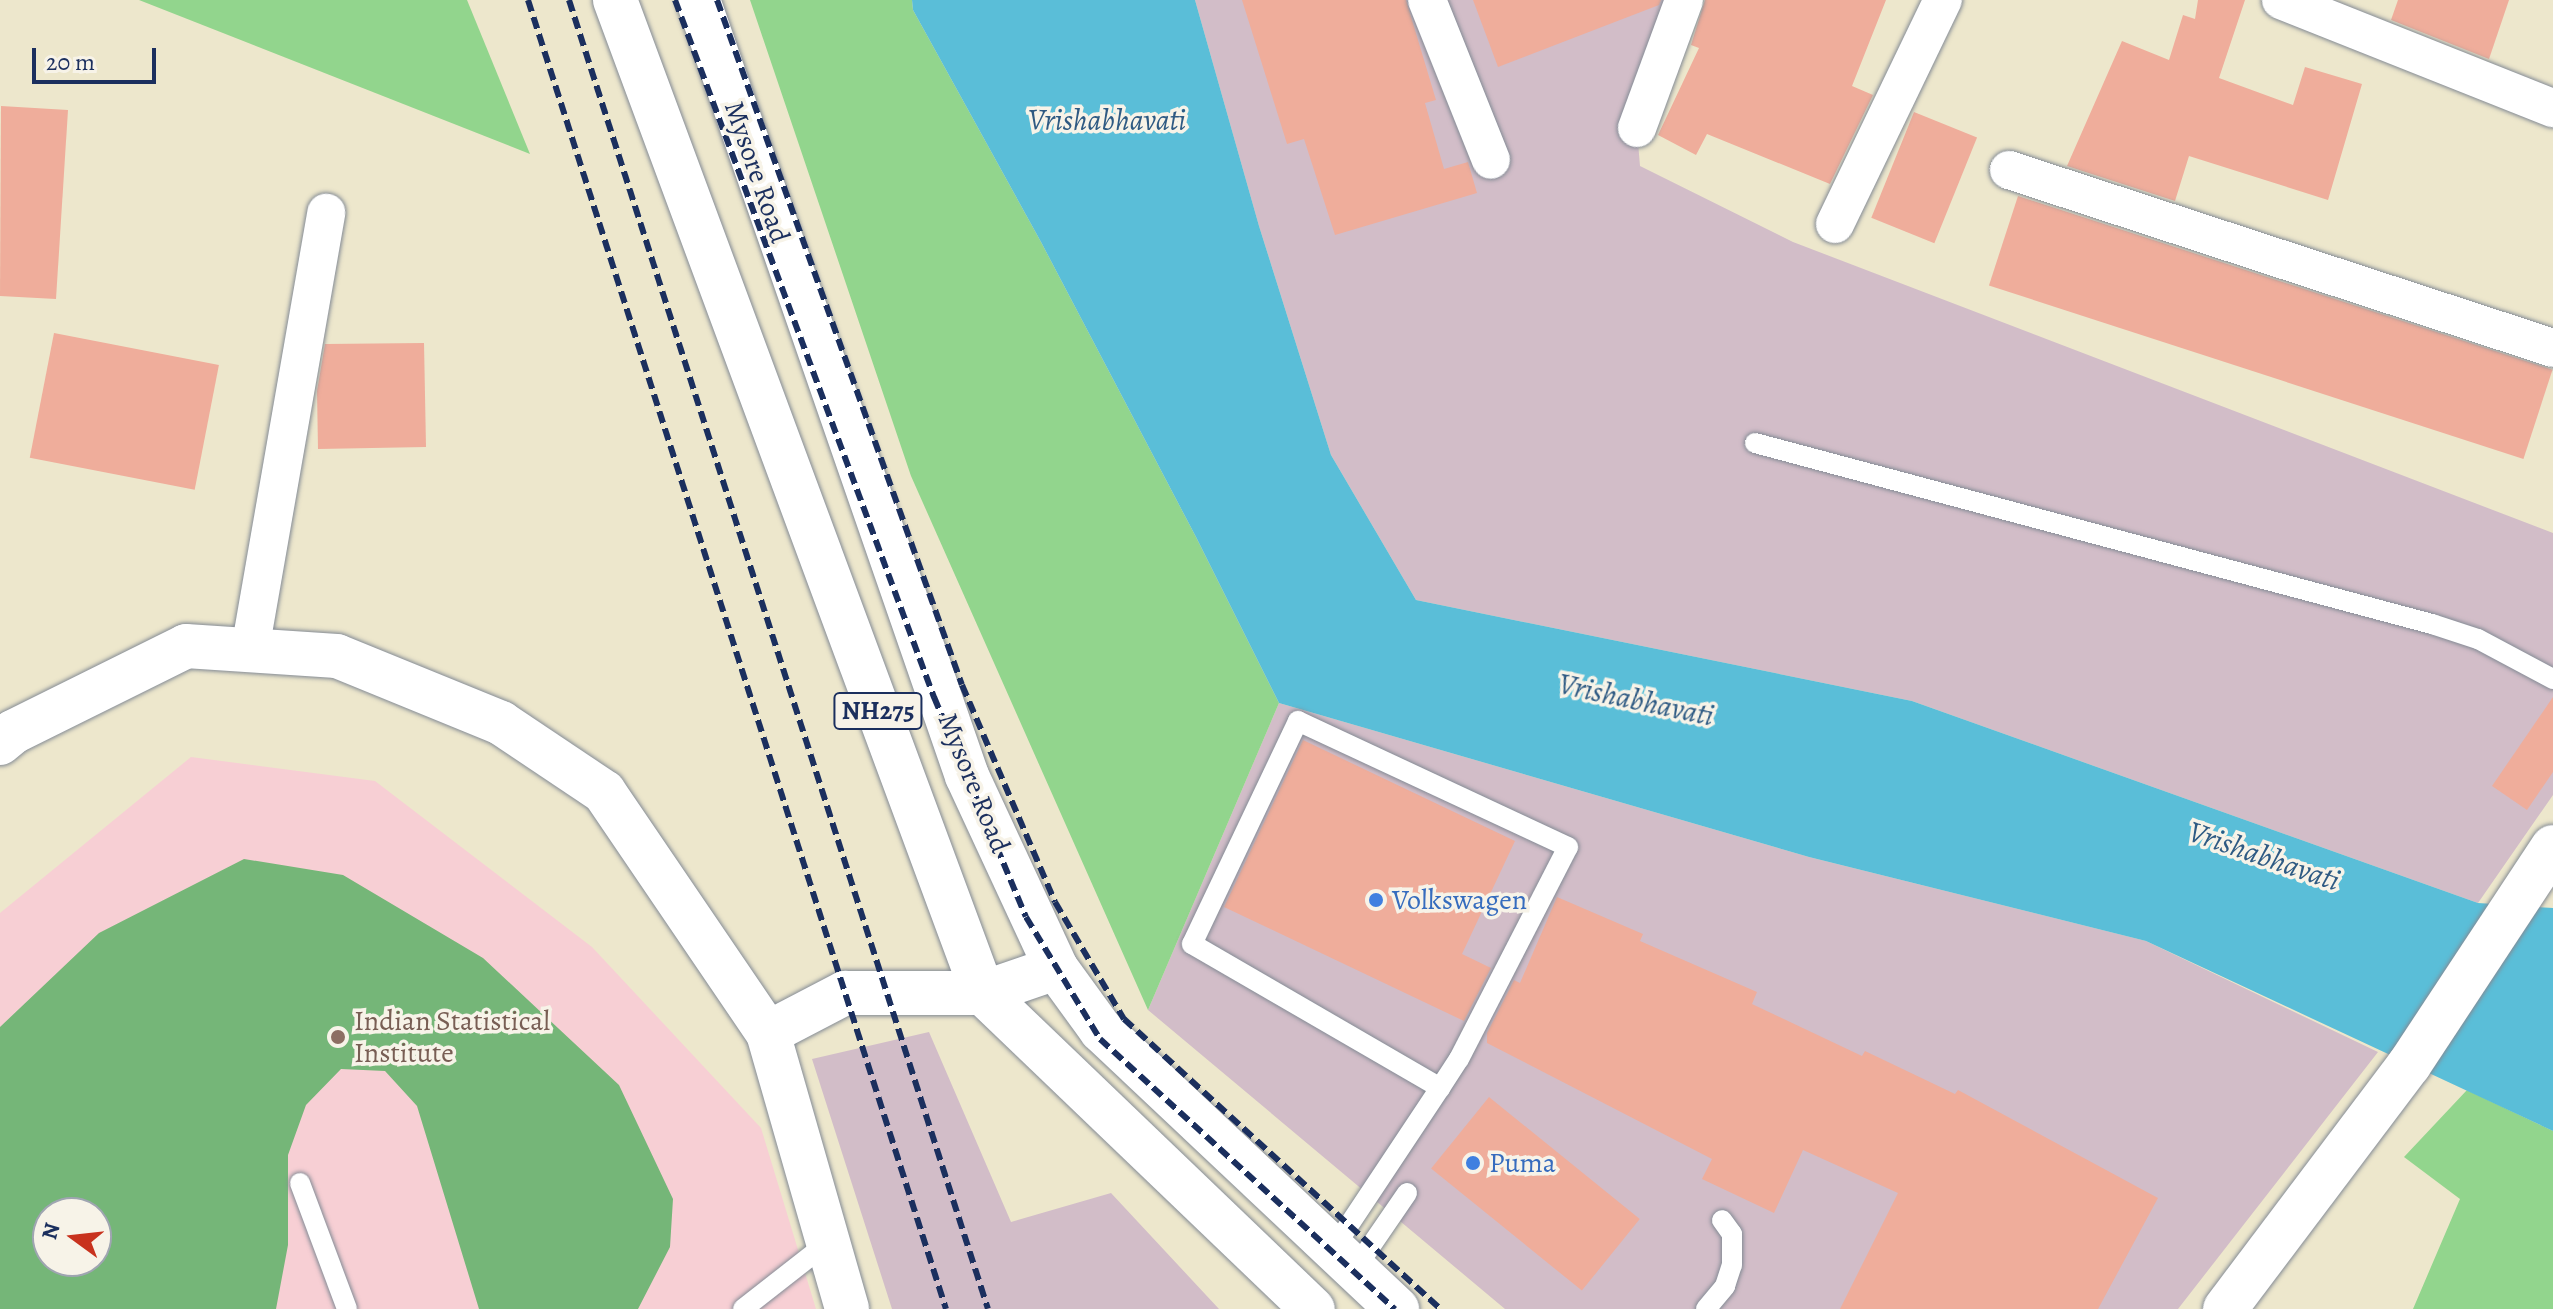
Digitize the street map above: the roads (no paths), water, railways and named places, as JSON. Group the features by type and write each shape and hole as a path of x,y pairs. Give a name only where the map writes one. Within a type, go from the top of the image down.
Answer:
{"main road":[{"name":"NH275","path":"615,0 983,993 1313,1309"},
{"name":"Mysore Road","path":"698,0 967,776 1056,968 1101,1030 1397,1309"},
{"path":"0,743 13,732 186,646 337,656 501,723 604,792 768,1033 847,1309"},
{"path":"2225,1309 2409,1065 2553,847"},
{"path":"768,1033 845,993 983,993 1056,968"}],"street":[{"path":"1427,0 1491,160"},
{"path":"1637,128 1684,0"},
{"path":"1835,224 1943,0"},
{"path":"2281,0 2553,108"},
{"path":"2009,170 2553,348"},
{"path":"250,650 326,213"}],"lane":[{"path":"1755,443 2432,624 2478,639 2553,679"},
{"path":"1344,1259 1459,1059 1568,847 1298,721 1192,944 1440,1088"},
{"path":"300,1183 347,1309"},
{"path":"1344,1259 1407,1193"},
{"path":"1706,1309 1725,1286 1732,1265 1732,1234 1722,1220"},
{"path":"743,1309 826,1244"}],"water":[{"name":"Vrishabhavati","path":"912,0 1195,0 1259,226 1331,455 1416,600 1912,701 2478,903 2553,908 2553,1131 2146,941 1809,857 1279,703 1041,242 913,10"}],"railway":[{"path":"528,0 946,1309"},
{"path":"569,0 988,1309"},
{"path":"675,0 934,697 1026,917 1100,1039 1395,1309"},
{"path":"717,0 962,685 1055,902 1124,1019 1441,1309"}],"place":[{"name":"Volkswagen","path":"1376,900"},
{"name":"Indian Statistical Institute","path":"338,1037"},
{"name":"Puma","path":"1473,1163"}]}
